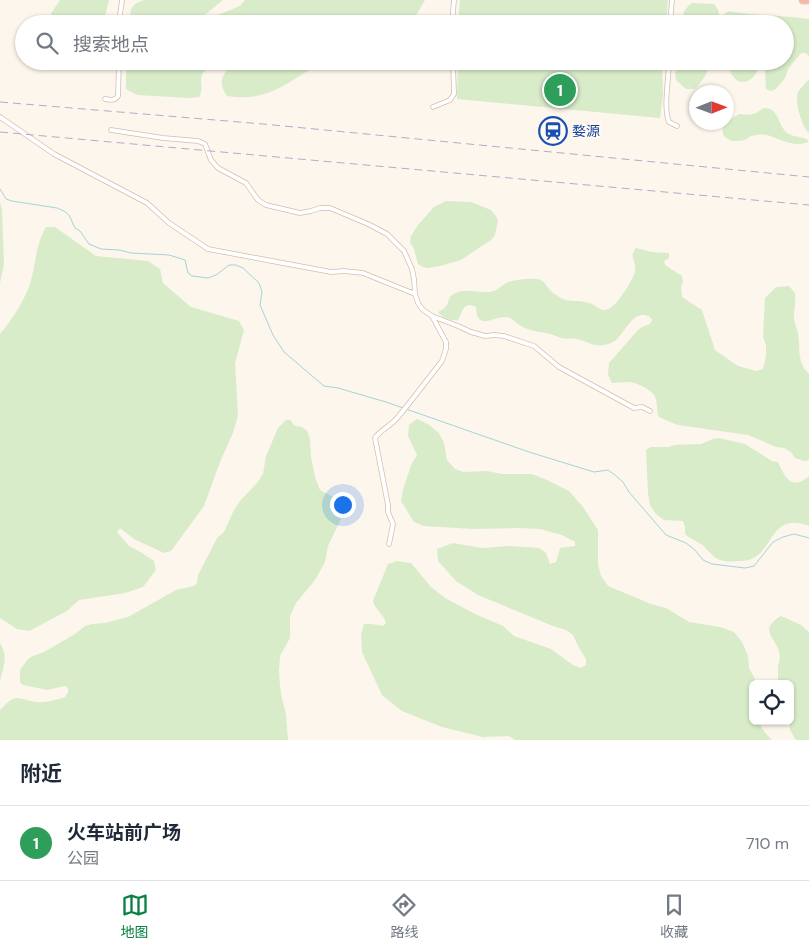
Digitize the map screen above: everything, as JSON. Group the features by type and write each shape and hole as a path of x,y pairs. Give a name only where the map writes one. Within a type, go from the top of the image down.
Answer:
{"highway":[{"path":"804,0 809,0"}],"street":[{"path":"120,15 122,0"},
{"path":"453,15 454,0"},
{"path":"671,15 672,0"},
{"path":"105,99 113,100 118,96 119,70"},
{"path":"432,108 450,100 454,94 453,70"},
{"path":"669,70 666,111 669,122 677,126"},
{"path":"0,117 54,154 146,203 169,223 208,250 331,272 344,271 363,274 415,294"},
{"path":"111,130 198,141 205,144 211,160 218,168 246,183 258,200 266,205 300,212 330,208 378,229 387,234 404,251 412,269 418,303 432,316 481,335 494,334 504,336 534,346 559,367 634,408 650,411"},
{"path":"389,544 393,524 388,512 375,438 398,419 442,361 446,342 432,316"}],"green space":[{"path":"60,0 109,0 105,15 50,15"},
{"path":"145,0 223,0 203,15 130,15 136,3"},
{"path":"245,0 425,0 416,15 218,15 240,6"},
{"path":"460,0 668,0 667,15 459,15"},
{"path":"692,3 714,4 719,14 683,15 687,7"},
{"path":"729,11 762,15 723,15"},
{"path":"794,18 809,19 809,57 806,53 801,53 794,62"},
{"path":"126,70 206,70 201,78 201,93 199,97 137,95 126,89"},
{"path":"227,70 309,70 273,91 252,97 227,96 222,86"},
{"path":"458,70 662,70 663,96 660,118 457,99"},
{"path":"677,70 708,70 698,85 689,85 689,89 686,89 676,80 675,72"},
{"path":"730,70 758,70 748,81 738,81 733,77"},
{"path":"788,70 785,78 776,89 771,91 766,89 765,71"},
{"path":"809,79 809,133 799,114 797,96 799,90"},
{"path":"764,108 772,110 787,133 808,140 808,142 798,144 765,135 751,136 738,141 732,141 725,137 723,130 734,130 734,117 739,114 755,114"},
{"path":"446,201 471,202 491,210 498,221 495,235 491,240 461,260 440,266 423,267 418,264 410,242 411,236 434,207"},
{"path":"0,202 4,264 0,283"},
{"path":"46,227 55,227 96,256 148,261 160,269 163,283 191,307 239,321 244,330 235,363 238,415 233,433 204,506 171,551 164,553 134,539 120,528 117,532 129,546 154,561 156,570 143,587 125,593 79,600 67,611 29,631 17,629 0,618 0,334 17,310 27,290 42,234"},
{"path":"636,248 652,252 669,253 669,258 664,261 665,265 682,276 682,297 702,310 715,350 738,366 756,371 763,369 766,356 766,345 763,337 765,298 776,287 789,286 795,293 794,319 798,333 801,360 809,374 809,460 804,461 795,458 791,452 784,448 776,447 748,435 678,425 659,417 654,394 648,389 631,382 612,383 608,375 609,363 638,330 650,324 652,320 649,316 637,316 619,337 611,343 599,345 531,330 507,317 490,321 480,320 476,307 472,305 464,308 458,320 447,319 438,312 448,304 451,296 461,291 492,291 508,282 529,279 541,280 551,291 563,299 588,303 602,310 607,310 617,302 632,280 635,271 633,254"},
{"path":"417,419 428,424 439,433 444,443 447,460 455,469 464,472 487,471 502,474 532,474 569,491 583,507 598,530 598,565 601,576 608,586 651,604 666,608 689,622 720,627 734,632 742,642 748,656 749,668 756,680 749,680 749,725 760,725 772,740 515,740 509,736 483,737 442,727 402,711 382,695 362,652 361,634 364,624 383,626 386,623 373,601 388,564 397,561 411,563 431,587 445,598 503,626 514,636 551,649 573,665 581,668 586,665 586,659 573,635 566,630 478,595 456,581 438,561 437,549 453,543 482,548 510,546 539,548 546,553 550,564 556,562 560,548 575,546 575,542 562,535 540,529 473,529 424,526 414,522 401,501 412,463 417,455 408,436 409,425"},
{"path":"286,420 290,420 295,426 302,427 307,431 310,439 315,477 320,490 337,499 342,508 342,517 328,546 325,562 315,580 296,603 290,616 290,638 280,656 280,686 286,714 288,740 0,740 0,710 10,700 17,698 47,702 65,697 68,692 68,688 65,686 47,690 23,685 20,682 20,670 28,659 44,652 85,626 128,617 176,590 194,586 197,583 198,575 217,538 224,532 240,501 263,474 266,456 278,428"},
{"path":"719,438 745,444 772,461 778,462 783,473 790,481 798,482 809,476 809,526 796,523 786,524 779,528 757,556 747,560 727,562 716,558 703,546 685,534 683,521 664,520 656,514 650,505 648,493 646,450 651,447 701,444"},
{"path":"781,616 801,625 809,632 809,740 796,740 790,730 789,725 794,725 794,680 778,680 780,656 769,631 774,621"},
{"path":"0,643 5,657 0,681"}],"waterway":[{"path":"0,189 6,199 57,208 64,211 69,215 75,228 80,231 89,244 101,249 169,255 185,260 188,273 192,276 208,278 216,275 229,265 243,268 259,283 262,292 260,305 273,335 284,352 324,386 338,388 386,402 529,452 594,472 608,470 623,482 629,492 666,535 686,543 703,560 712,564 745,568 754,566 773,542 794,534 809,538"}],"railway":[{"path":"0,102 263,124 809,177"},
{"path":"0,132 809,205"}],"place":[{"name":"火车站前广场","path":"560,90"},
{"name":"婺源","path":"553,131"}]}
